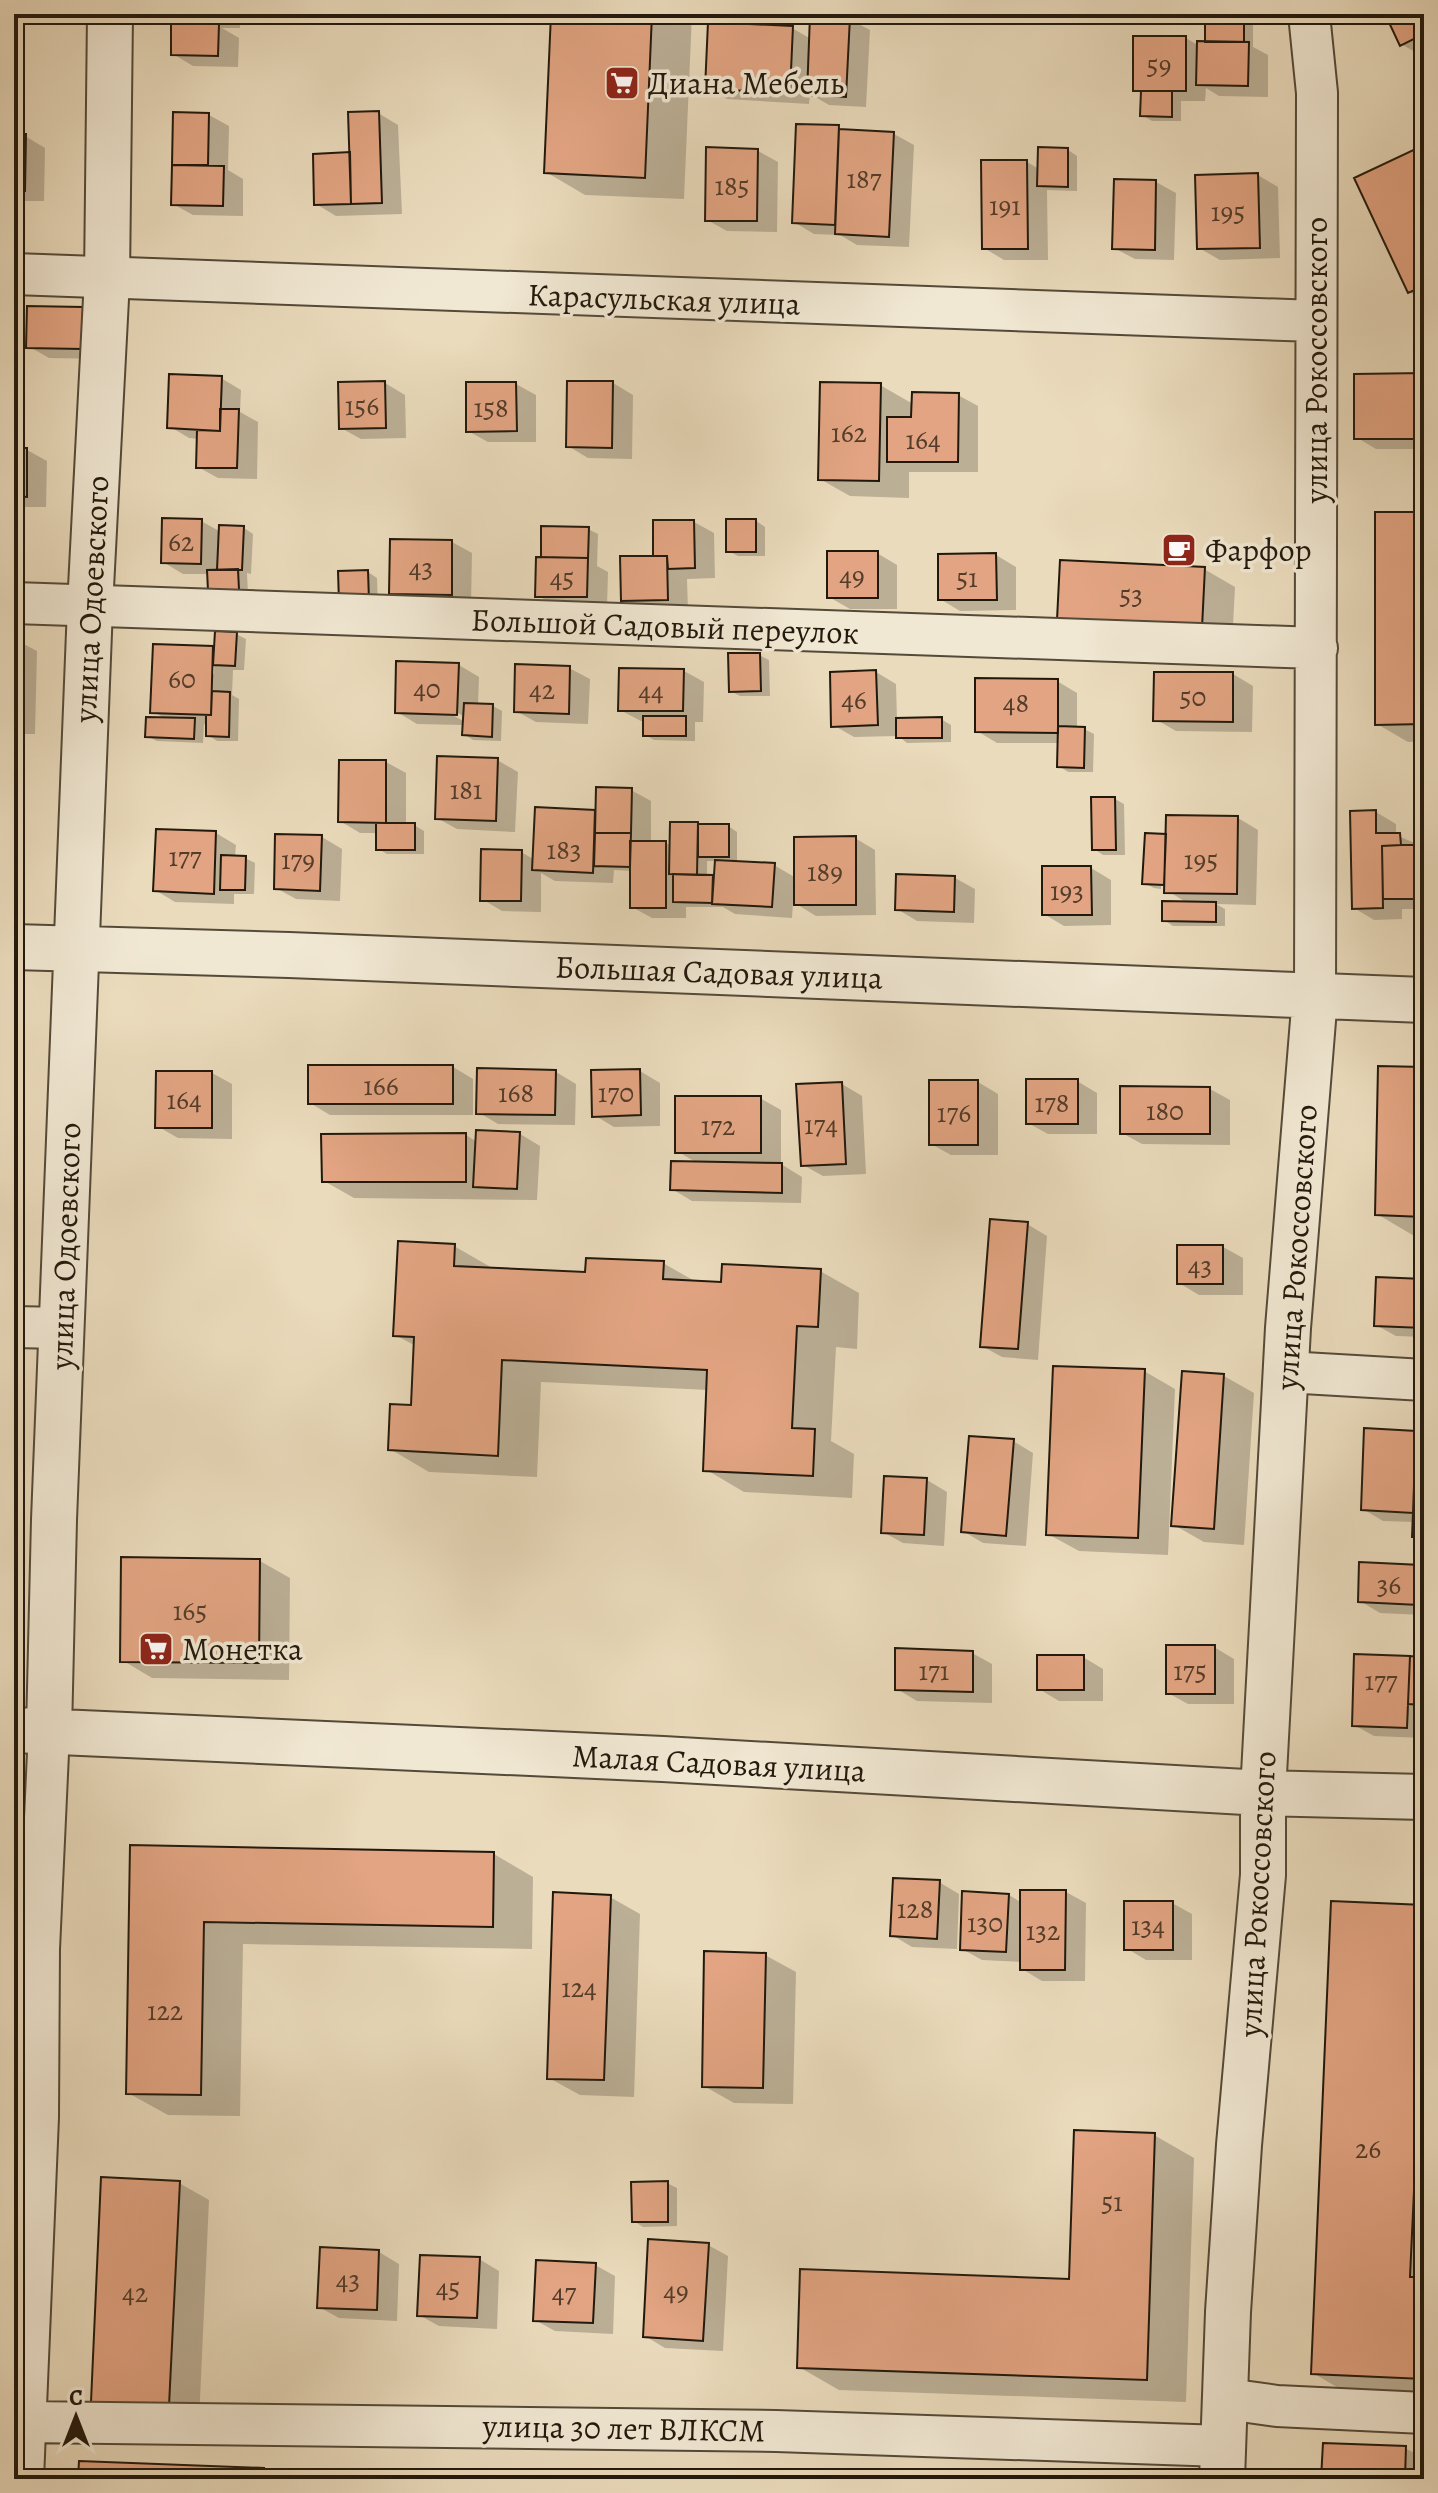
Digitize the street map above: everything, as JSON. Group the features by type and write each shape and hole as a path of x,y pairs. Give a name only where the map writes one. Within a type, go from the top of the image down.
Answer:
{"street":[{"name":"улица Одоевского","path":"23,2479 38,2117 39,1949 32,1730 62,1328 90,607 107,279 110,14"},
{"name":"улица Рокоссовского","path":"1223,2462 1228,2312 1239,2145 1263,1875 1263,1793 1286,1372 1315,996 1317,93 1309,14"},
{"name":"Карасульская улица","path":"14,274 1315,321"},
{"name":"Большой Садовый переулок","path":"14,603 1317,648"},
{"name":"Большая Садовая улица","path":"14,947 1424,1000"},
{"path":"14,1327 62,1328"},
{"path":"1286,1372 1424,1380"},
{"name":"Малая Садовая улица","path":"32,1730 663,1759 1263,1793 1424,1797"},
{"path":"1227,2399 1277,2406 1424,2413"},
{"name":"улица 30 лет ВЛКСМ","path":"25,2422 776,2431 1223,2462"}],"building":[{"path":"175,14 221,14 220,18 175,17"},
{"path":"551,14 652,14 645,178 544,173"},
{"path":"1385,14 1424,14 1424,34 1400,46"},
{"path":"810,15 850,17 846,97 807,95"},
{"path":"1205,15 1244,15 1244,42 1205,42"},
{"path":"708,22 793,26 790,93 705,89"},
{"path":"171,24 219,24 218,56 171,55"},
{"path":"1133,36 1186,36 1186,91 1133,91"},
{"path":"1197,41 1249,42 1248,86 1196,85"},
{"path":"1141,91 1172,91 1172,117 1140,116"},
{"path":"379,111 382,203 351,204 348,112"},
{"path":"173,112 209,113 208,165 172,165"},
{"path":"796,124 839,125 835,225 792,223"},
{"path":"839,129 894,132 889,237 835,234"},
{"path":"14,134 26,134 25,191 14,191"},
{"path":"1424,145 1424,286 1408,293 1354,178"},
{"path":"706,147 758,149 757,221 705,221"},
{"path":"1038,147 1068,148 1068,187 1037,186"},
{"path":"350,152 351,204 314,205 313,154"},
{"path":"981,160 1027,160 1028,249 982,249"},
{"path":"172,165 224,166 223,206 171,205"},
{"path":"1258,173 1260,248 1197,249 1195,175"},
{"path":"1114,179 1156,180 1155,250 1112,249"},
{"path":"27,306 83,307 82,349 26,348"},
{"path":"1424,373 1424,439 1354,439 1354,374"},
{"path":"169,374 222,376 220,431 167,428"},
{"path":"385,381 386,428 339,429 338,382"},
{"path":"567,381 613,381 612,448 566,447"},
{"path":"466,382 516,382 517,431 466,432"},
{"path":"820,382 881,383 879,481 818,480"},
{"path":"912,392 959,393 958,462 887,462 887,417 911,417"},
{"path":"220,409 239,409 237,468 196,468 197,430 220,431"},
{"path":"14,448 27,448 27,497 14,496"},
{"path":"1375,512 1424,512 1424,724 1375,725"},
{"path":"162,518 202,519 201,564 161,563"},
{"path":"726,519 756,519 756,552 726,552"},
{"path":"653,520 694,520 695,568 668,569 667,556 653,556"},
{"path":"219,525 244,526 242,570 217,570"},
{"path":"541,526 589,527 588,558 541,557"},
{"path":"390,539 452,540 452,595 389,594"},
{"path":"827,551 878,551 878,598 827,598"},
{"path":"996,553 997,600 938,600 938,554"},
{"path":"620,556 667,556 668,600 621,601"},
{"path":"536,557 588,558 587,597 535,597"},
{"path":"1060,560 1205,567 1202,628 1057,620"},
{"path":"238,569 239,590 208,591 207,570"},
{"path":"368,570 369,601 339,603 338,571"},
{"path":"215,631 237,632 235,666 213,665"},
{"path":"14,637 17,638 15,724 14,724"},
{"path":"153,644 213,646 211,715 150,713"},
{"path":"728,653 760,653 761,691 729,692"},
{"path":"396,661 459,663 457,715 395,713"},
{"path":"515,664 570,666 569,714 514,712"},
{"path":"619,668 684,669 683,711 618,711"},
{"path":"876,670 878,725 831,727 830,672"},
{"path":"1154,672 1233,672 1233,722 1153,721"},
{"path":"975,678 1058,679 1058,733 975,732"},
{"path":"212,691 230,692 229,737 206,736 206,715 211,715"},
{"path":"464,703 493,704 492,737 462,735"},
{"path":"643,716 686,716 686,736 643,736"},
{"path":"146,717 195,718 194,739 145,737"},
{"path":"942,717 942,738 896,738 896,718"},
{"path":"1058,726 1085,727 1084,768 1057,767"},
{"path":"437,756 498,758 496,821 435,819"},
{"path":"339,760 386,760 386,823 338,822"},
{"path":"596,787 632,788 631,833 595,833"},
{"path":"1091,797 1115,797 1116,850 1092,850"},
{"path":"535,807 595,810 593,873 532,870"},
{"path":"1376,810 1376,833 1400,833 1401,845 1382,846 1383,908 1352,909 1350,811"},
{"path":"1166,815 1238,816 1237,894 1164,893"},
{"path":"670,822 698,822 697,875 669,874"},
{"path":"376,823 415,823 415,850 376,850"},
{"path":"698,824 729,824 729,857 698,857"},
{"path":"156,829 216,831 214,894 153,891"},
{"path":"595,833 631,833 630,867 594,866"},
{"path":"1145,833 1166,834 1164,885 1142,884"},
{"path":"275,834 322,835 320,891 274,889"},
{"path":"856,836 856,905 794,905 794,837"},
{"path":"630,841 666,841 666,908 630,908"},
{"path":"1424,845 1424,899 1383,899 1382,846"},
{"path":"481,849 522,850 521,901 480,901"},
{"path":"221,855 246,856 245,890 220,890"},
{"path":"715,860 775,863 772,907 712,904"},
{"path":"1042,866 1091,866 1092,915 1042,915"},
{"path":"673,874 713,875 712,903 673,902"},
{"path":"896,874 955,876 954,912 895,910"},
{"path":"1162,901 1216,902 1216,922 1162,921"},
{"path":"308,1065 453,1065 453,1104 308,1104"},
{"path":"1378,1066 1424,1067 1424,1217 1375,1215"},
{"path":"477,1068 556,1070 555,1115 476,1114"},
{"path":"640,1069 641,1115 592,1117 591,1070"},
{"path":"156,1071 212,1071 212,1128 155,1128"},
{"path":"1026,1079 1078,1079 1078,1124 1026,1124"},
{"path":"929,1080 978,1080 978,1145 929,1145"},
{"path":"842,1082 846,1164 801,1166 796,1084"},
{"path":"1120,1086 1210,1087 1210,1134 1120,1134"},
{"path":"675,1096 761,1096 761,1153 675,1153"},
{"path":"476,1130 520,1132 517,1189 473,1187"},
{"path":"466,1133 466,1182 322,1182 321,1134"},
{"path":"671,1161 782,1163 782,1193 670,1190"},
{"path":"990,1219 1028,1222 1018,1349 980,1347"},
{"path":"398,1241 455,1244 454,1266 585,1272 586,1258 664,1261 663,1279 721,1282 722,1264 821,1269 818,1327 797,1326 792,1428 815,1429 813,1476 703,1471 707,1370 502,1360 498,1456 388,1450 390,1404 411,1405 414,1337 393,1336"},
{"path":"1177,1245 1223,1245 1223,1284 1177,1284"},
{"path":"1376,1277 1424,1279 1424,1328 1374,1326"},
{"path":"1053,1366 1145,1369 1138,1538 1046,1535"},
{"path":"1182,1371 1224,1374 1214,1529 1171,1526"},
{"path":"1364,1428 1416,1431 1413,1513 1361,1510"},
{"path":"969,1436 1014,1439 1006,1536 961,1532"},
{"path":"1416,1441 1424,1441 1424,1537 1412,1537"},
{"path":"884,1476 927,1478 924,1535 881,1533"},
{"path":"121,1557 260,1559 259,1663 120,1662"},
{"path":"1359,1562 1421,1565 1419,1605 1358,1602"},
{"path":"1166,1645 1215,1645 1215,1694 1166,1694"},
{"path":"895,1648 973,1651 973,1692 895,1690"},
{"path":"1354,1654 1410,1656 1407,1728 1352,1726"},
{"path":"1037,1655 1084,1655 1084,1690 1037,1690"},
{"path":"1410,1656 1424,1657 1424,1705 1408,1704"},
{"path":"130,1845 494,1852 493,1927 204,1922 201,2095 126,2094"},
{"path":"893,1878 940,1880 937,1939 890,1936"},
{"path":"1020,1890 1066,1890 1065,1970 1020,1970"},
{"path":"962,1891 1009,1894 1006,1952 960,1950"},
{"path":"553,1892 611,1895 604,2080 547,2079"},
{"path":"1124,1901 1173,1901 1173,1950 1124,1950"},
{"path":"1331,1901 1424,1905 1424,2019 1410,2277 1424,2277 1424,2379 1311,2374"},
{"path":"704,1951 766,1953 763,2088 702,2087"},
{"path":"1074,2130 1155,2133 1147,2380 797,2368 800,2269 1069,2279"},
{"path":"101,2177 180,2181 169,2406 91,2402"},
{"path":"668,2181 668,2222 632,2222 631,2182"},
{"path":"648,2239 709,2243 703,2341 643,2337"},
{"path":"320,2247 379,2250 377,2310 317,2308"},
{"path":"420,2255 480,2257 477,2318 417,2316"},
{"path":"536,2260 596,2263 593,2323 533,2321"},
{"path":"1323,2443 1406,2446 1405,2479 1321,2479"},
{"path":"79,2461 264,2468 263,2479 78,2479"}],"place":[{"name":"Диана Мебель","path":"622,83"},
{"name":"Фарфор","path":"1179,550"},
{"name":"Монетка","path":"156,1649"}]}
